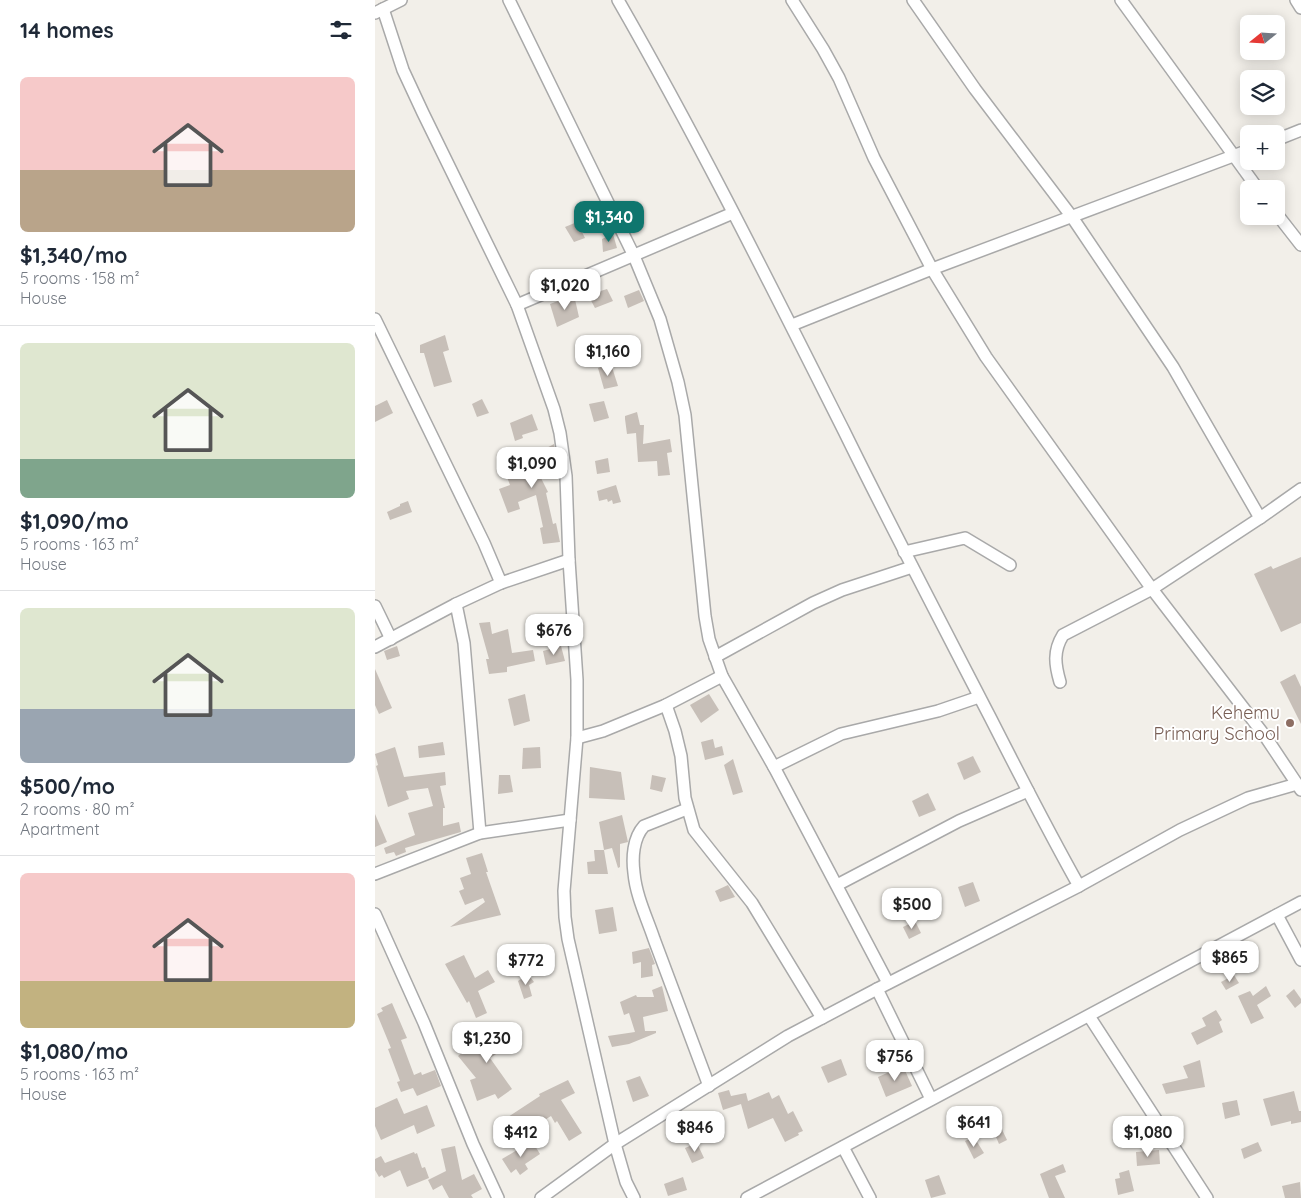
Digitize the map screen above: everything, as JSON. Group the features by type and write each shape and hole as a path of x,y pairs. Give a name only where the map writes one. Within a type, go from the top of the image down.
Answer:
{"street":[{"path":"401,0 379,11 419,105 517,305 554,409 560,433 566,476 569,560 577,680 577,738 564,891 565,917 568,939 615,1144 626,1182 634,1198"},
{"path":"509,0 634,256 660,319 678,382 685,415 705,616 709,639 722,676 774,767 888,983"},
{"path":"618,0 689,126 904,552 1046,828 1079,886"},
{"path":"541,1198 615,1144 788,1036 877,988 1079,886 1180,830 1248,798 1299,787 1265,736 1152,589 986,357 931,269 874,158 839,78 792,0"},
{"path":"913,0 975,89 1072,217 1173,367 1260,518"},
{"path":"1121,0 1251,180"},
{"path":"1296,0 1301,8"},
{"path":"1285,136 1301,130"},
{"path":"791,325 931,269 1240,153"},
{"path":"517,305 733,213"},
{"path":"1285,225 1301,245"},
{"path":"375,319 484,543 501,583"},
{"path":"1060,682 1055,664 1059,641 1063,635 1152,589 1301,489"},
{"path":"904,552 965,538 1010,565"},
{"path":"375,647 456,604 501,583 569,560"},
{"path":"715,657 813,603 842,590 912,567"},
{"path":"456,604 464,642 480,833"},
{"path":"375,606 391,639"},
{"path":"577,738 603,730 665,705 722,676"},
{"path":"774,767 841,734 938,711 979,696"},
{"path":"665,705 675,731 681,756 687,809 694,830 752,903 822,1018"},
{"path":"837,885 959,821 1028,791"},
{"path":"687,809 644,826 637,837 633,858 634,874 636,888 709,1086"},
{"path":"375,874 480,833 570,820"},
{"path":"747,1198 1089,1016 1187,961 1301,902"},
{"path":"375,914 424,1023 473,1144 498,1198"},
{"path":"1277,915 1301,960"},
{"path":"877,988 931,1100"},
{"path":"1089,1016 1207,1198"},
{"path":"843,1146 870,1198"}],"building":[{"path":"577,222 585,238 574,242 565,227"},
{"path":"613,234 617,248 603,252 602,239"},
{"path":"607,289 613,301 595,308 588,295"},
{"path":"639,290 644,301 628,308 624,296"},
{"path":"574,295 579,317 557,327 550,304"},
{"path":"445,335 449,350 443,352 452,382 434,387 424,353 420,353 420,345"},
{"path":"611,364 618,386 604,389 598,368"},
{"path":"482,399 489,413 477,417 472,404"},
{"path":"387,400 393,413 375,422 375,406"},
{"path":"604,401 609,418 594,422 589,404"},
{"path":"637,412 640,425 644,425 643,444 670,439 672,452 667,453 670,475 658,476 657,461 638,462 636,433 627,434 625,419 625,416"},
{"path":"532,414 538,430 522,435 523,438 515,441 510,423"},
{"path":"554,444 557,464 538,472 548,492 546,493 553,524 556,523 560,542 543,544 540,528 543,527 536,495 518,502 520,509 508,513 499,489 510,485 504,469"},
{"path":"608,458 610,472 597,474 595,461"},
{"path":"616,485 621,502 613,504 612,500 608,502 607,499 599,501 597,491"},
{"path":"408,501 412,512 390,520 387,512"},
{"path":"1301,557 1301,623 1281,632 1254,574 1271,566 1273,569"},
{"path":"490,622 492,634 508,629 512,653 533,650 535,661 507,667 507,672 489,674 486,659 489,659 479,623"},
{"path":"397,646 400,656 387,660 384,651"},
{"path":"561,646 565,661 546,665 543,651"},
{"path":"375,669 392,708 379,714 375,705"},
{"path":"1295,674 1301,687 1301,724 1280,682"},
{"path":"525,694 530,721 514,726 508,699"},
{"path":"709,694 719,710 701,723 690,705"},
{"path":"713,739 715,748 722,746 724,755 705,760 701,742"},
{"path":"443,742 445,755 419,758 418,746"},
{"path":"395,747 404,777 445,772 446,785 440,786 445,808 443,808 443,826 459,822 461,832 405,848 406,852 396,856 394,852 386,854 384,848 415,835 408,813 433,806 428,788 406,791 409,799 388,807 376,766 378,765 375,754"},
{"path":"540,747 541,768 522,769 523,748"},
{"path":"973,756 981,772 964,780 957,763"},
{"path":"733,759 743,792 733,795 724,765"},
{"path":"590,767 621,772 625,800 589,798"},
{"path":"499,775 510,775 513,792 498,794"},
{"path":"652,775 666,778 662,792 650,789"},
{"path":"928,793 936,810 919,817 912,801"},
{"path":"375,814 387,842 375,847"},
{"path":"622,815 628,842 620,844 620,867 618,868 612,848 604,850 599,822"},
{"path":"594,850 604,850 608,874 588,874 587,862 595,861"},
{"path":"482,853 488,872 486,872 501,915 450,927 485,902 483,898 465,905 459,891 464,889 460,878 471,874 466,858"},
{"path":"973,882 980,901 965,907 958,887"},
{"path":"728,885 735,897 720,902 715,891"},
{"path":"613,907 617,931 599,934 595,910"},
{"path":"915,921 921,933 909,939 903,927"},
{"path":"649,948 655,964 652,965 653,976 641,978 641,962 633,964 632,952"},
{"path":"464,955 475,978 488,970 495,982 478,991 487,1013 476,1018 469,1001 467,1003 445,964"},
{"path":"528,974 534,982 529,985 532,996 524,999 518,981"},
{"path":"1234,975 1239,983 1226,990 1221,982"},
{"path":"662,986 668,1011 643,1017 645,1031 656,1031 656,1033 629,1044 612,1047 608,1036 635,1032 629,1013 624,1015 620,1002 636,995 637,997 654,997 652,990"},
{"path":"1266,986 1271,996 1257,1005 1264,1018 1251,1024 1238,996 1250,991 1253,996"},
{"path":"1294,989 1301,999 1301,1003 1295,1008 1286,996"},
{"path":"392,1003 407,1038 401,1040 414,1075 421,1072 422,1075 435,1070 441,1086 417,1096 413,1088 401,1092 397,1082 400,1081 388,1049 391,1048 377,1014 383,1011 381,1008"},
{"path":"1216,1010 1222,1020 1219,1022 1223,1032 1197,1045 1191,1033 1206,1026 1202,1018"},
{"path":"500,1022 513,1043 490,1058 512,1089 498,1099 495,1094 477,1101 470,1080 476,1078 458,1056"},
{"path":"841,1059 847,1075 828,1083 821,1067"},
{"path":"1200,1060 1205,1087 1166,1094 1162,1084 1188,1078 1183,1066"},
{"path":"903,1066 912,1086 886,1097 878,1077"},
{"path":"640,1076 649,1096 633,1102 626,1081"},
{"path":"568,1080 575,1093 561,1100 582,1133 569,1141 557,1121 555,1123 551,1116 529,1130 523,1121 514,1126 508,1117 540,1096 539,1094"},
{"path":"729,1090 731,1096 746,1093 748,1101 769,1092 772,1099 779,1095 788,1114 793,1111 803,1131 785,1142 773,1118 748,1129 741,1104 723,1110 718,1093"},
{"path":"1294,1091 1299,1111 1301,1111 1301,1122 1291,1124 1291,1121 1271,1126 1263,1099"},
{"path":"397,1098 404,1114 427,1105 435,1126 417,1134 414,1125 381,1140 375,1126 375,1108"},
{"path":"1237,1100 1240,1115 1225,1119 1222,1103"},
{"path":"996,1117 1007,1140 999,1144 993,1130 983,1135 978,1126"},
{"path":"974,1137 984,1153 974,1159 965,1141"},
{"path":"532,1141 540,1154 525,1164 528,1169 520,1175 516,1169 511,1173 502,1159"},
{"path":"1258,1142 1262,1151 1244,1159 1241,1149"},
{"path":"697,1143 704,1158 692,1163 685,1148"},
{"path":"455,1146 462,1180 474,1174 482,1189 471,1195 473,1198 449,1198 442,1185 433,1190 428,1180 446,1171 441,1149"},
{"path":"1159,1150 1160,1164 1137,1166 1136,1152"},
{"path":"414,1152 415,1154 417,1153 422,1168 425,1167 429,1178 407,1187 400,1170 384,1178 382,1175 379,1177 375,1170 375,1159 381,1156 385,1163"},
{"path":"1063,1164 1066,1172 1055,1176 1065,1198 1049,1198 1040,1174"},
{"path":"1129,1170 1134,1191 1118,1195 1115,1179 1120,1178 1119,1173"},
{"path":"939,1175 946,1194 931,1198 925,1180"},
{"path":"683,1177 687,1190 668,1196 664,1184"},
{"path":"1300,1182 1301,1198 1285,1198 1282,1186"}],"place":[{"name":"Kehemu Primary School","path":"1290,723"}]}
